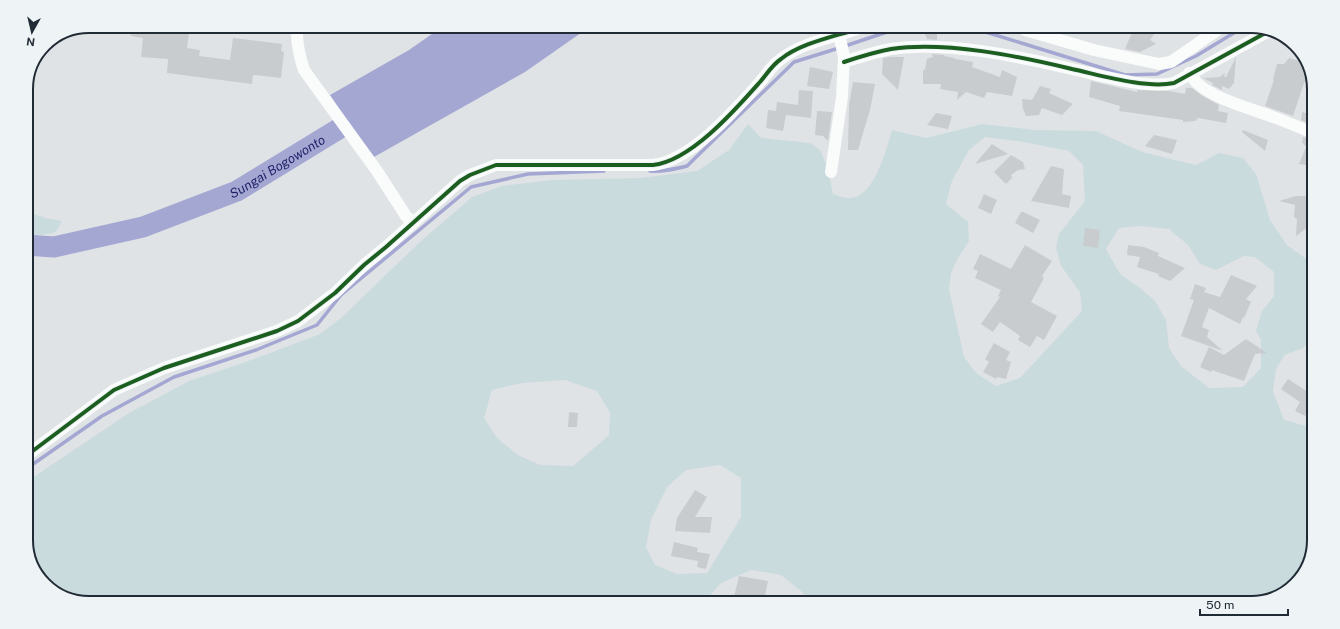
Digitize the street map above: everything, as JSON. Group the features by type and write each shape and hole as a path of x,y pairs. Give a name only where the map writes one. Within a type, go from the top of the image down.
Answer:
{"street":[{"path":"296,33 298,52 304,70 413,223"},
{"path":"33,451 120,387 164,368 278,331 298,321 335,293 364,265 460,181 470,175 496,165 653,165 671,161 679,157 720,124 760,82 773,65 782,58 794,50 840,37 848,33"},
{"path":"1043,33 1123,57 1159,64 1171,62 1213,33"},
{"path":"844,59 891,49 917,47 960,49 1032,59 1128,81 1164,85 1174,83 1189,73 1263,34"},
{"path":"831,172 842,97 844,59 840,37"},
{"path":"1189,73 1197,83 1208,91 1244,108 1307,131"}],"shaded area":[{"path":"748,124 761,138 810,143 820,150 827,166 833,194 848,198 857,196 865,191 872,182 878,172 892,130 926,138 982,124 1035,130 1096,131 1142,152 1196,165 1219,153 1243,158 1256,174 1270,220 1287,245 1307,259 1307,344 1303,348 1285,355 1276,369 1273,391 1284,420 1307,426 1306,551 1303,561 1293,577 1282,587 1258,596 805,596 781,575 751,570 721,583 709,596 89,596 78,595 61,588 49,580 39,565 33,543 33,477 129,413 189,381 254,359 320,334 341,318 422,240 472,197 502,186 551,180 640,178 697,171 729,150","holes":["985,137 1023,142 1069,151 1083,165 1085,201 1059,234 1056,248 1061,266 1080,292 1082,311 1020,378 996,386 976,373 964,357 949,289 951,273 958,258 969,241 968,222 946,204 952,181 969,150","1140,226 1169,229 1188,245 1200,264 1216,270 1244,256 1255,257 1274,272 1274,296 1262,311 1256,331 1261,340 1261,368 1243,387 1209,388 1181,366 1169,348 1166,320 1155,301 1120,274 1106,249 1119,228","565,380 597,391 610,413 609,435 573,466 540,465 518,455 498,439 484,418 492,390 522,383","720,465 741,478 741,517 707,573 677,574 655,565 646,547 651,520 667,487 686,470"]},
{"path":"33,214 45,218 62,221 57,230 53,233 33,236"}],"water":[{"path":"433,33 581,33 525,72 374,157 357,136 330,95 409,50"}],"building":[{"path":"131,33 189,33 187,48 200,50 199,56 230,60 233,38 282,44 281,51 284,52 281,78 253,75 252,84 167,73 168,59 141,57 143,38 131,36"},
{"path":"924,33 937,33 937,40 927,39"},
{"path":"1132,33 1155,33 1150,40 1156,44 1140,52 1125,49"},
{"path":"932,54 944,55 955,59 973,62 972,67 1000,77 1002,70 1017,77 1012,96 987,92 984,98 966,92 957,100 958,92 940,89 941,84 923,84 923,71 925,69 927,59 933,57"},
{"path":"904,57 898,90 882,74 883,58"},
{"path":"1236,57 1234,83 1229,89 1222,86 1222,90 1203,78 1220,77 1225,73 1224,77 1226,77"},
{"path":"1289,58 1299,61 1306,78 1293,116 1265,106 1274,80 1277,64 1284,64"},
{"path":"810,67 833,72 829,89 807,86"},
{"path":"1091,81 1137,92 1137,90 1169,91 1185,94 1186,88 1192,88 1219,105 1218,111 1228,113 1226,123 1198,118 1195,121 1183,122 1183,120 1119,111 1120,106 1089,97"},
{"path":"853,82 875,84 870,110 858,150 848,150 849,105"},
{"path":"1040,86 1051,89 1049,93 1073,104 1062,115 1042,108 1039,115 1026,116 1023,109 1022,99 1032,100"},
{"path":"799,90 813,91 811,118 786,115 783,131 766,128 768,110 776,111 777,102 798,105"},
{"path":"817,111 832,112 828,141 823,136 815,135"},
{"path":"1302,112 1307,113 1307,122 1301,120"},
{"path":"936,113 952,116 948,129 927,125"},
{"path":"1243,130 1268,140 1265,151 1242,132"},
{"path":"1154,135 1177,140 1172,154 1145,146"},
{"path":"1303,137 1307,138 1307,165 1299,164 1306,147 1302,142"},
{"path":"992,144 1008,154 975,164"},
{"path":"1011,155 1023,162 1025,169 1018,170 1011,175 1012,178 1006,184 994,172"},
{"path":"1051,166 1064,169 1062,194 1071,196 1069,208 1031,201"},
{"path":"984,194 997,200 991,214 978,208"},
{"path":"1296,196 1307,196 1307,228 1296,236 1297,219 1294,217 1295,205 1279,201"},
{"path":"1021,212 1040,220 1033,233 1015,223"},
{"path":"1085,228 1100,230 1098,248 1083,246"},
{"path":"1025,245 1052,261 1042,276 1044,278 1031,302 1057,316 1044,340 1037,336 1030,347 1018,340 1020,336 1000,322 993,332 981,324 1000,297 998,296 1001,290 975,278 978,271 973,269 980,254 1011,269"},
{"path":"1128,245 1144,247 1159,253 1158,256 1185,268 1170,281 1158,276 1159,274 1137,267 1140,257 1127,255"},
{"path":"1231,275 1257,286 1246,299 1251,302 1240,324 1209,308 1202,327 1209,330 1207,337 1223,351 1181,336 1194,300 1190,299 1195,284 1206,288 1204,292 1220,297"},
{"path":"1246,339 1267,353 1255,354 1244,381 1212,370 1211,372 1200,367 1209,347 1224,355"},
{"path":"994,343 1010,352 1006,360 1011,362 1006,379 997,377 996,379 983,372 989,362 985,359"},
{"path":"1288,379 1307,391 1307,413 1305,416 1295,411 1300,402 1281,389"},
{"path":"569,412 578,413 577,427 568,427"},
{"path":"695,490 707,497 695,517 712,517 710,533 675,531 677,518"},
{"path":"674,542 698,548 697,552 710,554 706,569 697,567 698,561 671,556"},
{"path":"739,576 768,581 765,596 734,596"}],"waterway":[{"path":"845,46 884,33"},
{"path":"989,33 1125,75 1157,74 1196,56 1234,33"},
{"path":"650,171 664,171 687,166 794,62 839,48"},
{"name":"Sungai Bogowonto","path":"33,246 54,247 143,227 237,191 363,114"},
{"path":"33,464 102,416 174,377 256,350 317,325 341,295 471,187 528,174 604,171"}],"cycle path":[{"path":"33,451 114,390 164,368 277,331 298,321 335,293 364,265 460,181 470,175 496,165 653,165 668,161 682,154 712,132 726,119 772,67 789,53 844,33"},
{"path":"844,62 891,49 912,47 958,48 1029,59 1137,83 1163,84 1174,83 1263,34"}]}
